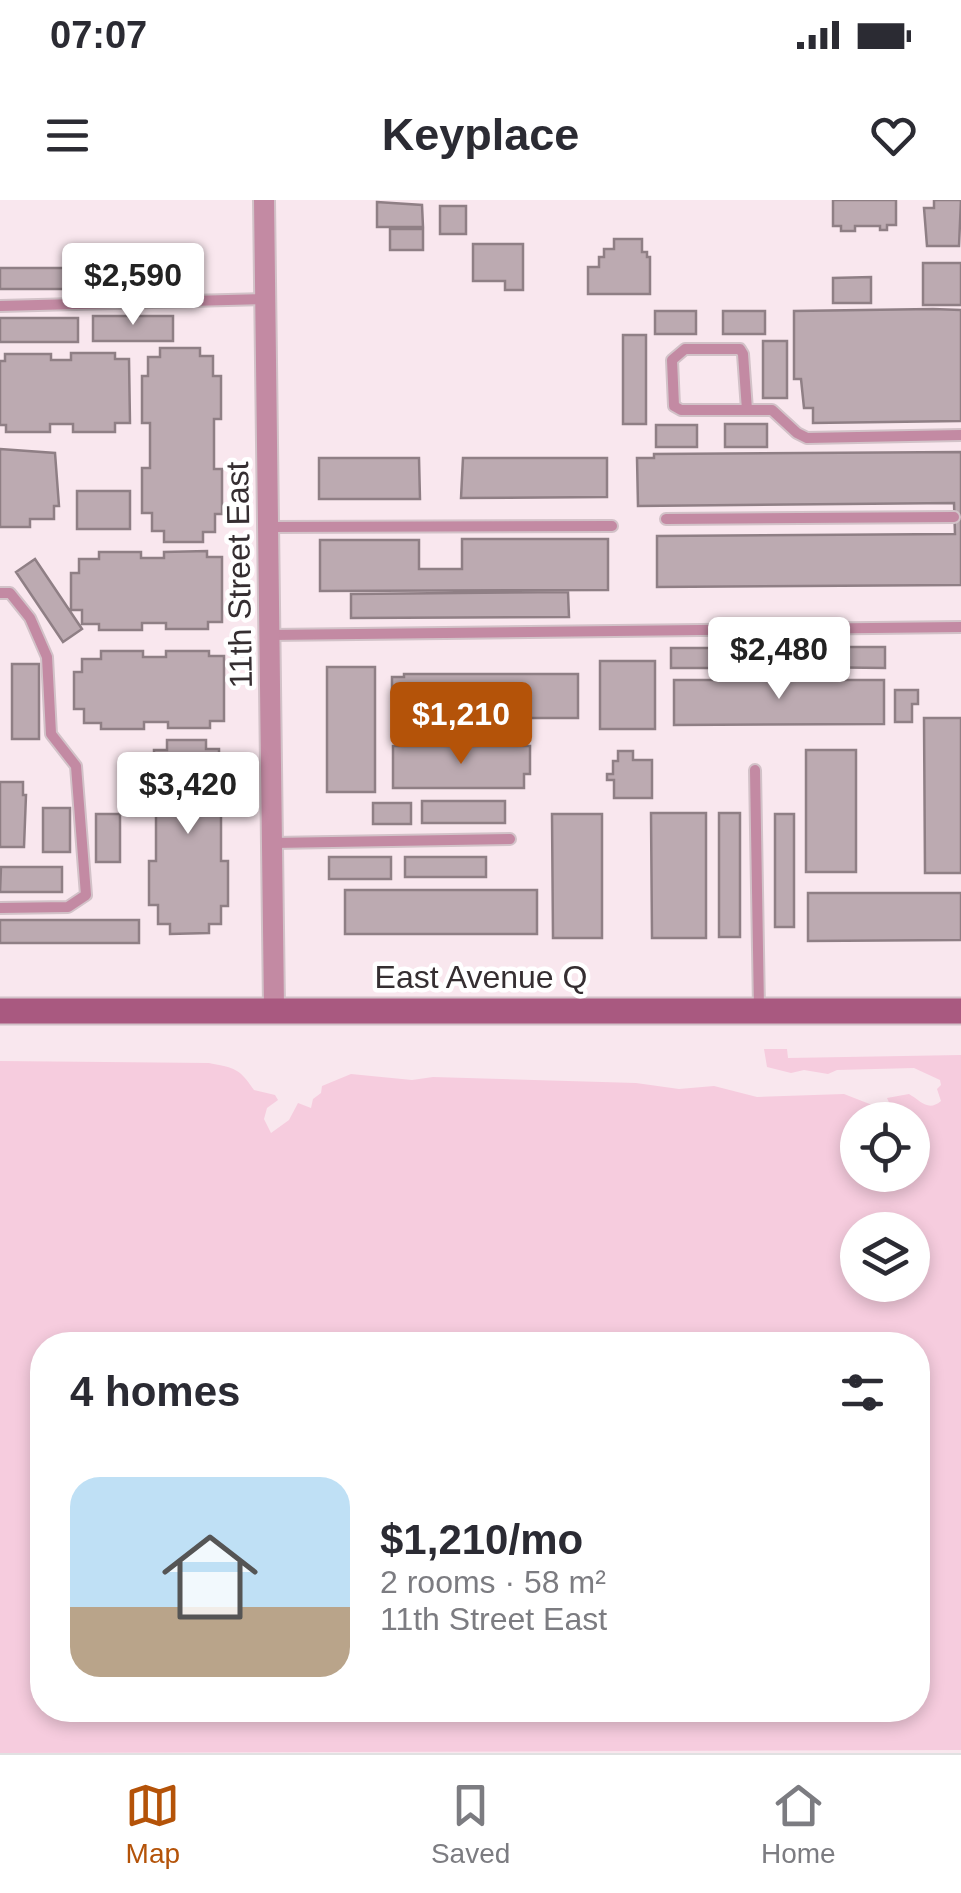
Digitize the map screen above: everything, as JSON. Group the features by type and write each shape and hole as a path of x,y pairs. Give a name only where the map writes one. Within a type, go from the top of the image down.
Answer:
{"main road":[{"name":"East Avenue Q","path":"0,1011 961,1010"}],"street":[{"name":"11th Street East","path":"264,200 274,1008"}],"lane":[{"path":"0,306 266,299"},
{"path":"747,410 744,354 740,349 685,349 672,360 674,406 681,410 747,410 772,410 807,438 961,435"},
{"path":"666,519 954,517"},
{"path":"268,527 612,526"},
{"path":"0,593 10,593 30,618 47,657 51,734 76,766 86,895 68,907 0,908"},
{"path":"270,636 961,627"},
{"path":"755,770 758,1010"},
{"path":"272,842 510,839"}],"shaded area":[{"path":"764,1049 787,1049 788,1058 961,1055 961,1750 0,1753 0,1061 225,1066 240,1073 254,1090 275,1095 278,1100 267,1108 264,1119 271,1133 289,1120 298,1103 311,1108 322,1086 351,1074 412,1080 433,1077 636,1083 679,1089 714,1086 757,1097 844,1094 864,1102 840,1102 840,1192 930,1192 930,1105 941,1101 937,1089 940,1080 914,1068 837,1070 828,1074 804,1070 791,1073 767,1067"},
{"path":"909,1094 921,1102 889,1102 887,1098"}],"building":[{"path":"833,200 896,200 896,225 887,225 887,230 880,230 880,226 855,226 855,231 841,231 841,226 833,226"},
{"path":"934,200 961,200 959,246 927,246 924,208 934,208"},
{"path":"377,202 422,205 423,227 377,227"},
{"path":"440,206 466,206 466,234 440,234"},
{"path":"390,229 423,229 423,250 390,250"},
{"path":"614,239 642,239 642,252 650,257 650,294 588,294 588,267 599,267 604,249 614,249"},
{"path":"473,244 523,244 523,290 505,290 505,281 473,281"},
{"path":"923,263 961,263 961,305 923,305"},
{"path":"107,266 150,266 150,288 107,288"},
{"path":"0,268 76,268 76,289 0,289"},
{"path":"871,277 871,303 833,303 833,278"},
{"path":"961,310 961,421 813,423 813,408 804,408 801,379 794,379 794,311"},
{"path":"655,311 696,311 696,334 655,334"},
{"path":"723,311 765,311 765,334 723,334"},
{"path":"93,316 173,316 173,341 93,341"},
{"path":"0,318 78,318 78,342 0,342"},
{"path":"623,335 646,335 646,424 623,424"},
{"path":"763,341 787,341 787,398 763,398"},
{"path":"160,348 200,348 200,356 213,356 213,376 221,376 221,419 214,419 214,469 222,469 222,514 215,514 215,532 203,532 203,542 164,542 164,531 152,531 152,513 142,513 142,468 150,468 150,423 142,423 142,376 148,376 148,357 160,357"},
{"path":"71,353 115,353 115,359 129,359 130,423 115,423 115,432 73,432 73,424 50,424 50,432 6,432 6,425 0,425 0,361 5,361 5,354 51,354 51,360 71,360"},
{"path":"725,424 767,424 767,447 725,447"},
{"path":"656,425 697,425 697,447 656,447"},
{"path":"0,449 55,453 59,506 54,506 54,519 30,519 30,527 0,527"},
{"path":"961,452 961,585 657,587 657,536 955,534 954,503 638,506 637,458 654,458 654,454"},
{"path":"319,458 419,458 420,499 319,499"},
{"path":"463,458 607,458 607,497 461,498"},
{"path":"77,491 130,491 130,529 77,529"},
{"path":"462,539 608,539 608,590 320,591 320,540 419,540 419,569 462,569"},
{"path":"207,551 207,557 222,557 222,622 208,622 208,629 166,629 166,623 142,623 142,630 99,630 99,624 82,624 82,610 71,610 71,573 79,573 79,559 99,559 99,552 141,552 141,558 164,558 164,552"},
{"path":"35,559 82,629 63,642 16,572"},
{"path":"568,592 569,617 351,618 351,594"},
{"path":"802,647 885,647 885,668 802,667"},
{"path":"671,648 742,648 742,668 671,668"},
{"path":"101,651 143,651 143,657 166,657 166,651 209,651 209,656 224,656 224,721 210,721 210,728 168,728 168,722 144,722 144,729 101,729 101,723 84,723 84,709 74,709 74,672 82,672 82,659 101,659"},
{"path":"600,661 655,661 655,729 600,729"},
{"path":"12,664 39,664 39,739 12,739"},
{"path":"327,667 375,667 375,792 327,792"},
{"path":"578,674 578,718 404,718 404,700 392,700 392,677"},
{"path":"674,680 884,680 884,724 674,725"},
{"path":"895,690 918,690 918,704 912,704 912,722 895,722"},
{"path":"924,718 961,718 961,873 925,873"},
{"path":"167,740 206,740 206,749 219,749 219,768 227,768 227,812 221,812 221,861 228,861 228,906 221,906 221,924 209,924 209,933 170,934 170,924 158,924 158,905 149,905 149,861 156,861 156,815 149,815 149,768 154,768 154,750 167,750"},
{"path":"393,746 530,746 530,774 524,774 524,788 393,788"},
{"path":"806,750 856,750 856,872 806,872"},
{"path":"618,751 633,751 633,760 652,760 652,798 614,798 614,780 607,780 607,774 613,774"},
{"path":"0,782 23,782 24,847 0,847"},
{"path":"422,801 505,801 505,823 422,823"},
{"path":"373,803 411,803 411,824 373,824"},
{"path":"43,808 70,808 70,852 43,852"},
{"path":"651,813 706,813 706,938 652,938"},
{"path":"719,813 740,813 740,937 719,937"},
{"path":"96,814 120,814 120,862 96,862"},
{"path":"552,814 602,814 602,938 553,938"},
{"path":"775,814 794,814 794,927 775,927"},
{"path":"329,857 391,857 391,879 329,879"},
{"path":"405,857 486,857 486,877 405,877"},
{"path":"1,867 62,867 62,892 0,892"},
{"path":"345,890 537,890 537,934 345,934"},
{"path":"808,893 961,893 961,940 808,941"},
{"path":"0,920 139,920 139,943 0,943"}]}
